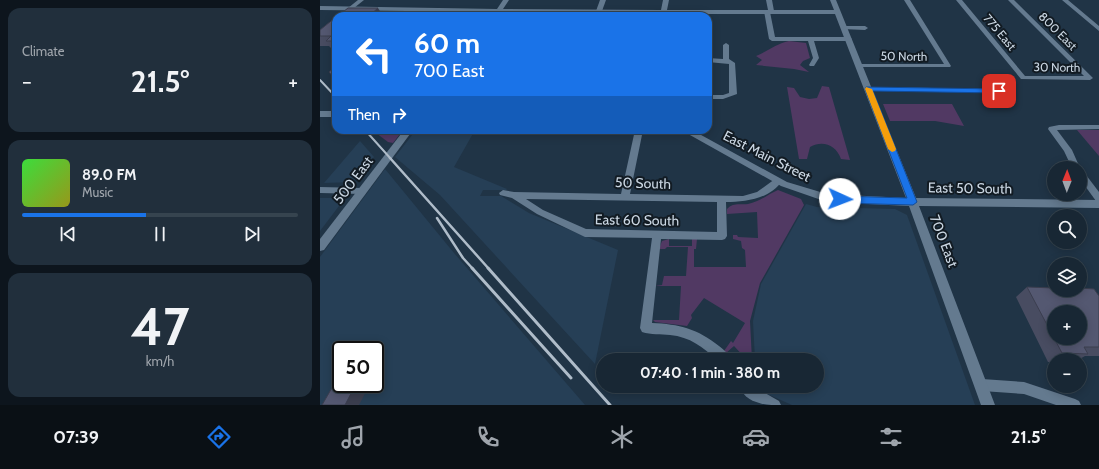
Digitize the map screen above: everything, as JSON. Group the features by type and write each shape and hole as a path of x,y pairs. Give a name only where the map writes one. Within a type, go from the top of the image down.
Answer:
{"street":[{"path":"346,12 361,0"},
{"path":"497,12 506,0"},
{"path":"598,12 603,0"},
{"path":"663,12 666,0"},
{"path":"769,0 772,39 849,39"},
{"name":"700 East","path":"833,0 913,202 982,385 988,405"},
{"name":"50 North","path":"859,66 948,66 907,0"},
{"name":"775 East","path":"959,0 1023,78"},
{"name":"800 East","path":"1011,0 1090,78"},
{"path":"1065,0 1099,29"},
{"path":"320,8 460,12"},
{"path":"712,12 838,12"},
{"path":"844,28 865,28"},
{"path":"811,39 816,58 812,65"},
{"path":"726,45 727,61"},
{"path":"712,60 727,61 732,63 732,94 723,97 712,96"},
{"name":"30 North","path":"1023,78 1090,78"},
{"path":"868,89 999,91"},
{"path":"320,114 332,114"},
{"path":"1073,161 1068,150 1052,129 1059,127 1099,127"},
{"name":"500 East","path":"320,247 406,134"},
{"path":"625,196 638,134"},
{"name":"East Main Street","path":"692,134 778,181 813,194 840,199"},
{"name":"50 South","path":"503,192 514,195 720,199 752,197 763,192 778,181"},
{"path":"1087,183 1099,199"},
{"path":"320,190 362,191"},
{"name":"East 60 South","path":"514,195 540,212 585,233 722,236 720,199"},
{"name":"East 50 South","path":"840,199 913,202 1099,204"},
{"path":"657,234 646,328 675,329 690,332 700,338 718,353"},
{"path":"982,385 1024,388 1075,405"},
{"path":"753,393 775,405"}],"shaded area":[{"path":"789,41 806,43 810,58 803,61 800,65 809,72 756,65 762,60 756,56"},
{"path":"822,86 829,87 850,160 841,159 836,150 824,144 810,147 807,159 799,159 787,87 794,88 800,97 809,99 817,98"},
{"path":"883,104 952,104 964,126 935,121 890,121"},
{"path":"1077,130 1099,130 1099,156"},
{"path":"377,134 400,134 393,143 388,142"},
{"path":"413,134 473,134 454,167 507,189 483,190 480,196 501,196 529,213 618,250 595,364 440,195 395,157"},
{"path":"360,141 374,157 353,182 324,183"},
{"path":"385,169 454,253 585,405 320,405 320,257"},
{"path":"778,190 801,199 804,205 760,283 750,321 752,353 740,353 734,346 726,353 724,351 731,341 733,343 745,323 704,298 691,315 692,318 687,326 655,322 653,320 679,320 681,286 655,286 662,285 664,276 686,276 688,247 667,247 665,249 659,249 662,241 669,239 669,246 692,246 692,239 697,239 696,249 694,249 694,267 746,267 745,250 742,248 741,241 733,239 733,235 737,235 738,237 758,238 757,212 727,214 727,209 734,205 756,202"},
{"path":"320,198 345,198 320,231"},
{"path":"806,204 817,207 895,209 907,215 975,405 792,405 765,393 824,393 824,353 755,353 753,321 761,284"}],"building":[{"path":"348,8 378,8 374,12 343,12"},
{"path":"332,20 332,41 326,41 331,36 320,36 320,30"},
{"path":"1027,287 1047,288 1047,297 1087,297 1087,288 1094,289 1099,296 1099,347 1084,347 1088,354 1062,353 1058,345 1087,345 1087,305 1047,305 1047,325"},
{"path":"332,388 332,393 351,393 345,405 322,405"}],"railway":[{"path":"320,80 332,93"},
{"path":"369,134 391,159"},
{"path":"390,158 489,269"},
{"path":"437,218 463,258 473,269"},
{"path":"472,268 571,378"},
{"path":"488,268 610,405"}],"slow traffic":[{"path":"869,89 892,149"}],"route":[{"path":"840,199 913,202 868,89 999,91"}]}
